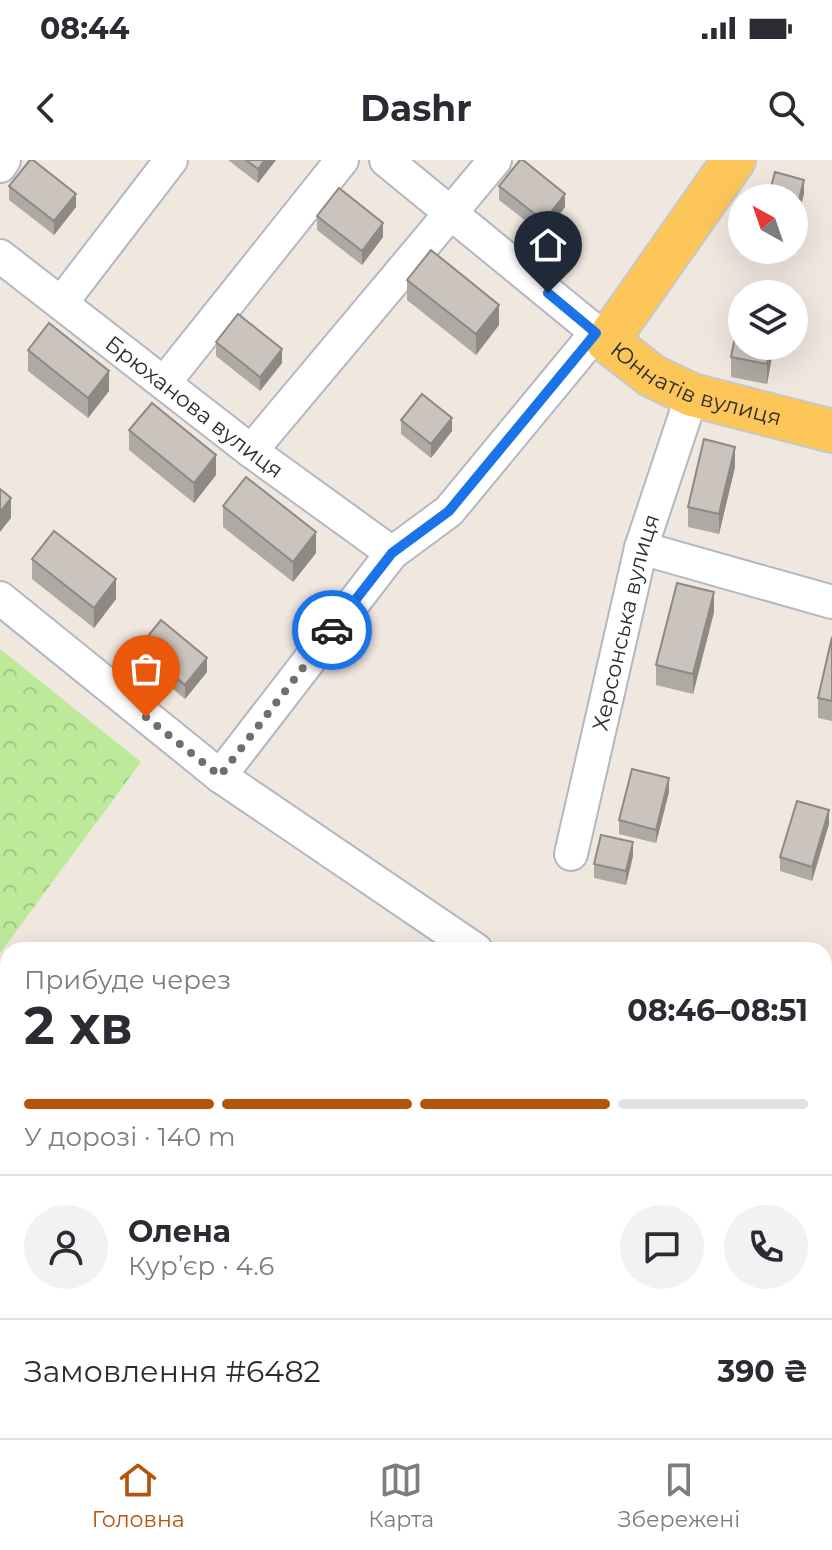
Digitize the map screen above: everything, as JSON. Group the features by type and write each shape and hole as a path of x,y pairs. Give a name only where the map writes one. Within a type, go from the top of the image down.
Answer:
{"main road":[{"path":"602,337 734,160"},
{"name":"Юннатів вулиця","path":"602,337 652,376 692,395 832,431"}],"street":[{"path":"0,166 4,160"},
{"path":"62,302 171,160"},
{"path":"164,383 342,160"},
{"name":"Юннатів вулиця","path":"386,160 602,337"},
{"path":"251,451 495,160"},
{"name":"Брюханова вулиця","path":"0,256 251,451 392,553"},
{"path":"220,776 392,553 449,511 602,337"},
{"name":"Херсонська вулиця","path":"571,854 641,548 692,395"},
{"path":"641,548 832,602"},
{"path":"0,598 220,776 464,942"}],"green space":[{"path":"0,649 141,762 8,942 0,942"}],"building":[{"path":"30,160 76,194 54,221 9,186"},
{"path":"246,160 265,160 258,169"},
{"path":"520,160 565,194 544,221 499,186"},
{"path":"775,172 804,180 803,184 772,184"},
{"path":"339,188 383,223 362,251 317,216"},
{"path":"431,250 499,305 476,334 407,280"},
{"path":"238,314 282,349 260,377 216,342"},
{"path":"49,323 109,371 88,398 28,350"},
{"path":"746,360 768,360 767,364"},
{"path":"422,394 452,418 431,444 401,420"},
{"path":"152,403 216,455 194,483 129,430"},
{"path":"704,439 735,447 719,514 688,507"},
{"path":"246,477 316,532 293,562 223,506"},
{"path":"0,489 11,498 0,512"},
{"path":"54,531 116,579 94,608 32,559"},
{"path":"677,583 714,592 693,674 656,665"},
{"path":"161,620 207,658 185,685 139,647"},
{"path":"832,637 832,701 818,698"},
{"path":"632,769 669,778 656,830 619,820"},
{"path":"797,801 829,810 812,867 780,857"},
{"path":"601,835 633,842 626,871 594,864"}],"way so far":[{"path":"146,717 220,776 332,630"}],"route":[{"path":"332,630 392,553 449,511 596,333 548,293"}]}
